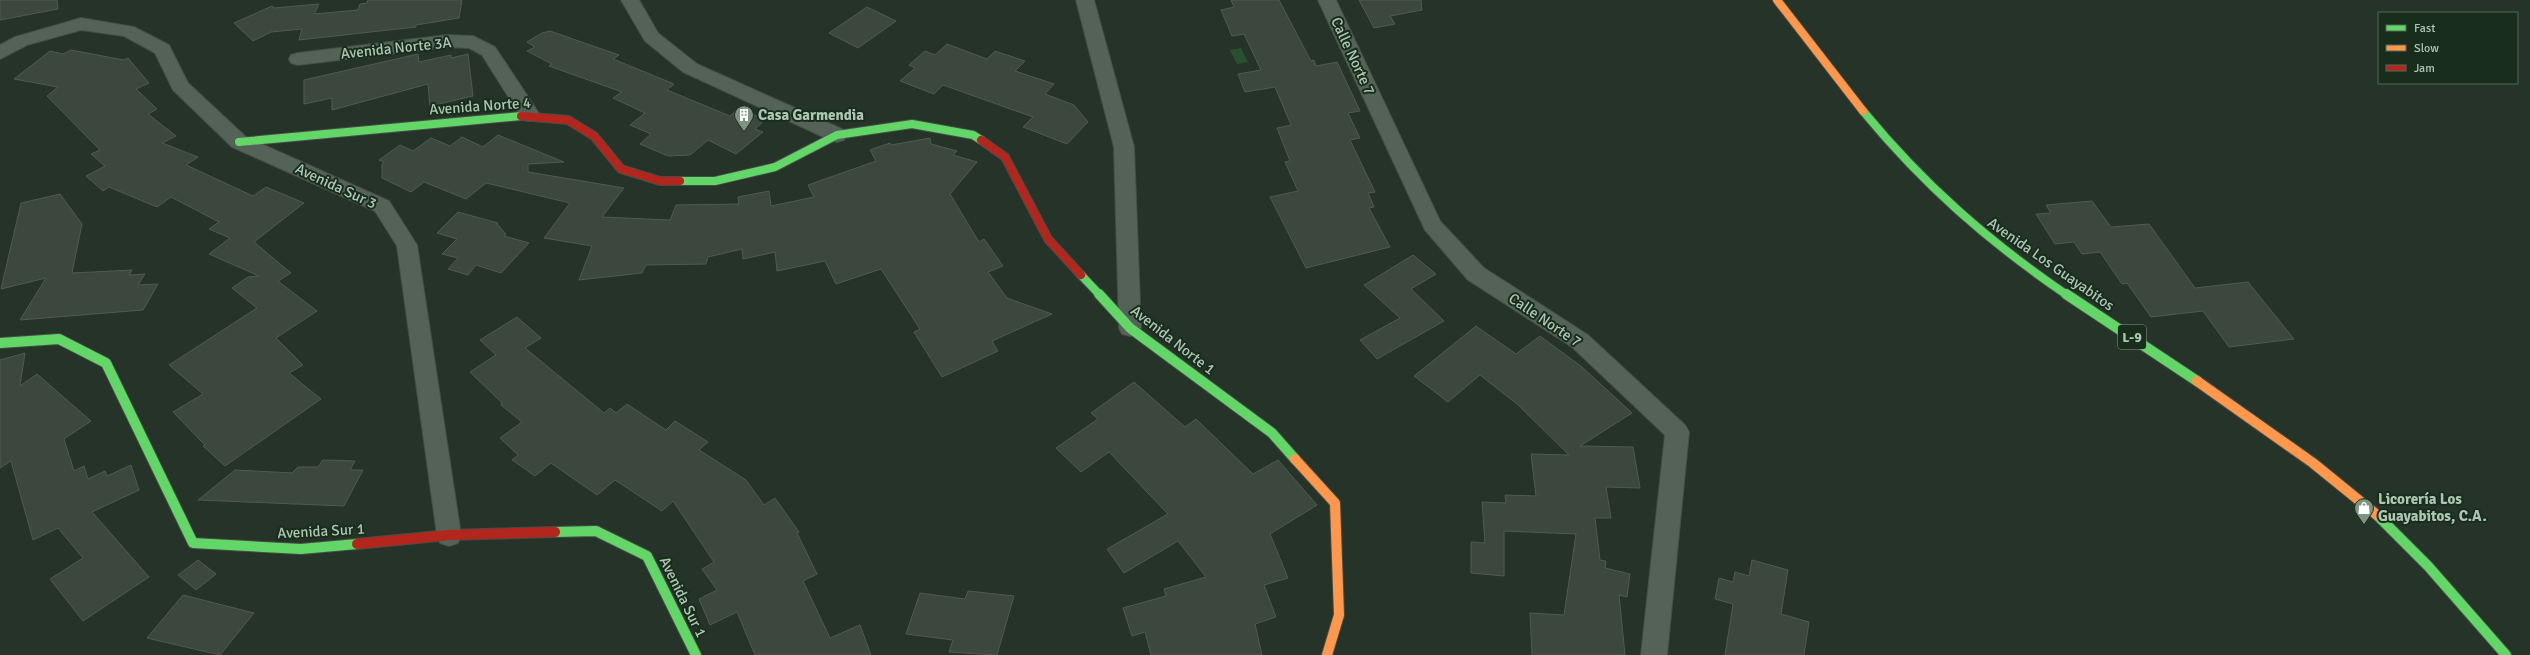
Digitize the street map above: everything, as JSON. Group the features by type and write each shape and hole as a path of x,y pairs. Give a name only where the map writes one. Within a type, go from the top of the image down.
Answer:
{"street":[{"path":"630,0 651,37 690,68 837,135"},
{"path":"1085,0 1124,147 1130,328"},
{"name":"Calle Norte 7","path":"1327,0 1432,225 1476,274 1580,341 1677,432 1654,655"},
{"name":"Avenida Los Guayabitos","path":"1777,0 1898,152 1942,199 1982,233 2024,263 2231,405 2343,485 2410,548 2506,655"},
{"name":"Avenida Sur 3","path":"0,53 21,41 81,24 128,31 163,49 180,86 239,142 382,206 407,245 449,535"},
{"name":"Avenida Norte 3A","path":"298,59 447,40 473,42 489,51 530,115"},
{"name":"Avenida Norte 4","path":"239,142 530,115 568,120 594,136 621,169 660,181 715,181 775,167 837,135"},
{"name":"Avenida Norte 1","path":"837,135 912,124 973,135 1005,157 1048,239 1130,328 1272,434 1335,503 1339,615 1327,655"},
{"name":"Avenida Sur 1","path":"0,343 59,339 106,363 193,543 301,549 449,535 596,531 647,556 696,655"}],"shaded area":[{"path":"1241,48 1248,62 1237,64 1230,50"}],"building":[{"path":"0,0 57,0 58,9 0,20"},
{"path":"368,0 462,0 459,18 416,25 416,27 299,40 302,29 271,32 253,41 234,23 272,6 274,8 319,4 314,14 358,10 360,4 367,3"},
{"path":"1231,0 1279,0 1311,61 1314,60 1316,66 1337,62 1360,111 1348,113 1360,138 1350,140 1375,192 1368,193 1374,207 1369,208 1390,247 1306,268 1270,197 1298,191 1285,162 1290,161 1277,128 1291,125 1275,87 1245,92 1238,74 1261,70 1244,34 1232,36 1221,10 1234,7"},
{"path":"1359,0 1421,0 1422,10 1390,16 1395,24 1374,28"},
{"path":"867,7 896,21 858,48 829,33"},
{"path":"550,31 619,55 613,59 674,84 667,90 730,116 739,108 765,120 755,129 763,132 736,154 708,140 690,155 668,156 640,144 651,134 630,125 645,113 613,98 622,92 549,66 552,64 527,51 535,47 527,42 542,33"},
{"path":"947,44 987,59 995,51 1025,61 1015,71 1054,84 1045,94 1074,105 1088,122 1067,144 1023,127 1033,117 943,85 934,94 900,81 915,68 909,65 925,51 935,55"},
{"path":"71,50 124,60 128,58 149,83 136,89 157,109 148,114 176,136 162,143 198,157 186,165 253,196 266,187 304,203 254,242 291,273 278,281 317,311 276,338 303,365 289,373 321,399 225,466 203,446 205,445 173,412 203,394 169,365 257,308 232,288 248,277 259,276 209,254 230,238 209,229 219,222 171,197 157,207 109,187 103,191 86,176 105,166 91,154 100,150 47,96 58,87 14,79 50,51 63,54"},
{"path":"418,54 419,62 451,55 451,58 468,54 473,96 430,106 428,84 332,110 332,98 304,104 304,80"},
{"path":"498,135 564,162 528,164 528,172 624,188 602,217 670,220 676,205 739,204 738,197 769,191 771,206 814,197 808,185 876,161 870,150 890,143 891,145 930,138 931,144 957,151 953,155 977,162 950,194 979,242 984,239 1003,266 988,272 1007,298 1052,314 992,341 998,351 942,377 914,332 920,329 881,269 836,284 825,261 777,271 775,252 743,259 742,249 708,257 706,264 646,265 642,273 579,280 592,246 544,238 570,203 486,183 466,199 424,182 411,192 382,178 382,164 384,162 379,160 400,145 413,151 431,138 450,146 462,137 483,147"},
{"path":"60,194 82,224 72,273 132,270 129,275 145,274 138,285 158,284 143,310 20,320 46,278 1,289 21,203"},
{"path":"2092,201 2111,227 2149,224 2195,288 2248,282 2294,339 2229,347 2203,311 2151,317 2127,283 2122,284 2100,252 2082,254 2074,242 2055,244 2036,214 2051,213 2046,205"},
{"path":"458,212 498,223 497,224 506,234 504,236 529,243 501,273 476,265 468,275 448,269 458,258 442,254 457,239 437,233"},
{"path":"1413,255 1436,274 1411,289 1444,321 1377,359 1360,340 1400,318 1364,285"},
{"path":"517,317 541,338 525,348 604,413 610,408 616,413 627,404 666,430 675,421 708,442 699,450 746,480 764,505 775,498 799,532 797,533 817,574 803,581 830,638 860,625 871,655 755,655 737,612 710,625 699,599 717,590 702,569 714,562 673,501 662,511 615,480 597,495 551,463 535,476 512,460 518,455 500,438 522,422 501,405 502,403 470,372 496,355 480,340"},
{"path":"1476,326 1516,354 1540,336 1582,367 1632,413 1580,446 1633,447 1640,488 1606,487 1611,518 1595,518 1600,560 1606,561 1605,568 1630,574 1627,597 1619,595 1625,655 1532,655 1530,613 1564,615 1576,534 1504,531 1504,576 1471,573 1471,542 1485,543 1482,502 1506,503 1505,495 1536,496 1531,454 1569,455 1517,404 1480,375 1448,402 1414,376"},
{"path":"25,353 20,386 37,374 91,421 64,439 74,471 84,466 88,479 105,471 107,476 131,465 139,490 92,512 149,577 83,621 50,579 83,558 58,528 33,540 11,461 0,468 0,360"},
{"path":"1134,382 1185,427 1196,419 1253,474 1278,460 1317,505 1270,534 1288,578 1264,585 1276,617 1255,624 1262,655 1151,655 1145,632 1132,636 1123,608 1166,596 1164,589 1206,577 1178,541 1124,573 1107,549 1168,514 1109,452 1081,472 1056,448 1098,419 1091,413"},
{"path":"323,460 355,461 350,470 363,470 344,506 198,500 235,470 292,473 298,467 318,467"},
{"path":"198,560 216,574 196,590 178,575"},
{"path":"1752,560 1788,570 1781,614 1809,622 1804,655 1725,655 1733,604 1715,599 1719,578 1733,582 1735,572 1749,576"},
{"path":"968,591 1014,596 997,655 949,652 953,640 906,634 920,593 965,599"},
{"path":"183,595 254,613 220,655 147,638"}],"traffic: fast":[{"path":"1863,111 1923,179 1949,205 1990,240 2077,302 2197,381"},
{"path":"239,142 521,116"},
{"path":"680,181 715,181 775,167 837,135 912,124 973,135 981,140"},
{"path":"1081,275 1130,328 1272,433 1295,459"},
{"path":"0,343 59,339 106,363 193,543 301,549 357,544"},
{"path":"2377,515 2428,566 2506,655"},
{"path":"555,532 596,531 647,556 696,655"}],"traffic: slow":[{"path":"1777,0 1863,111"},
{"path":"2197,381 2313,463 2377,515"},
{"path":"1295,459 1335,503 1339,615 1327,655"}],"traffic: jam":[{"path":"521,116 568,120 594,136 621,169 660,181 680,181"},
{"path":"981,140 1005,157 1048,239 1081,275"},
{"path":"357,544 449,535 555,532"}],"place":[{"name":"Casa Garmendia","path":"744,132"},
{"name":"Licorería Los Guayabitos, C.A.","path":"2364,525"}]}
